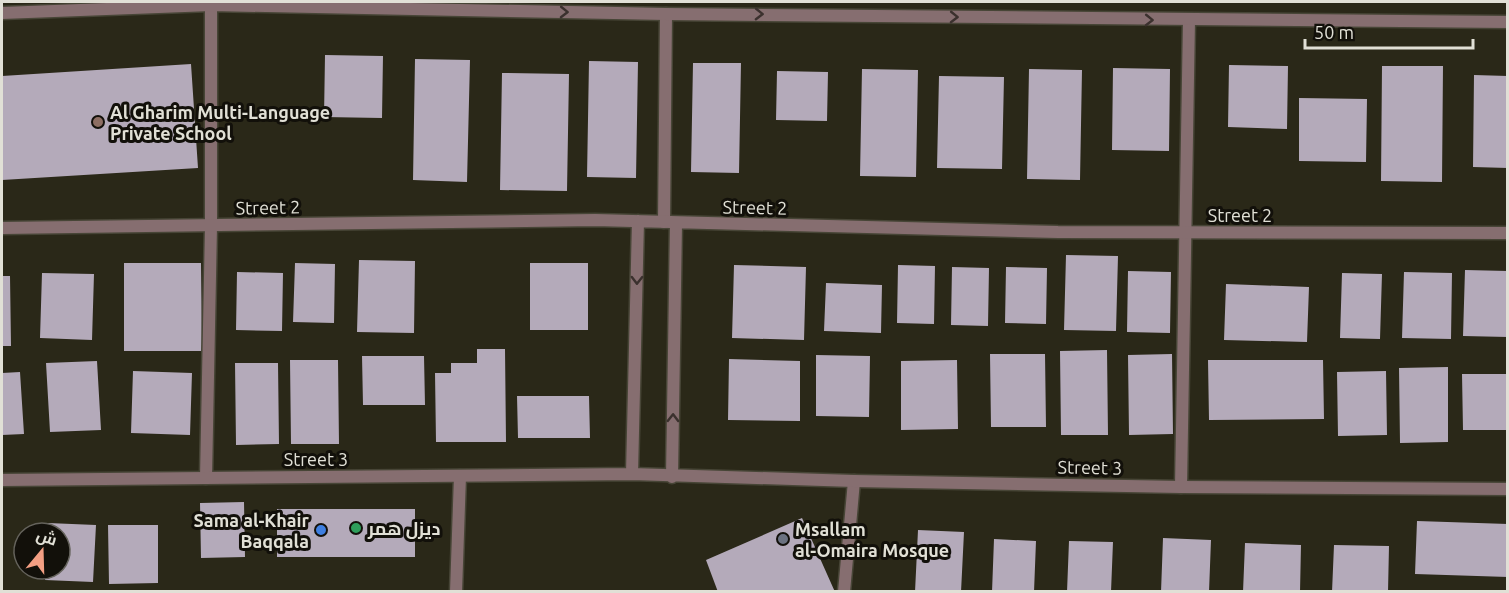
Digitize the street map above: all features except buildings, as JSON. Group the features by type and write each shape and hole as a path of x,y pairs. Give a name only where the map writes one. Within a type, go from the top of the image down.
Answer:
{"street":[{"path":"2,13 212,5 666,14 720,8 1189,20 1508,22"},
{"path":"206,478 211,226 212,5"},
{"path":"666,14 672,477"},
{"path":"1181,487 1189,20"},
{"name":"Street 2","path":"2,228 595,220 1058,232 1508,233"},
{"path":"632,474 638,222"},
{"name":"Street 3","path":"2,480 632,474 672,477 1181,487 1508,489"},
{"path":"456,591 460,476"},
{"path":"844,591 854,481"}],"place":[{"name":"Al Gharim Multi-Language Private School","path":"98,122"},
{"name":"ديزل همر","path":"356,528"},
{"name":"Sama al-Khair Baqqala","path":"321,530"},
{"name":"Msallam al-Omaira Mosque","path":"783,539"}]}
